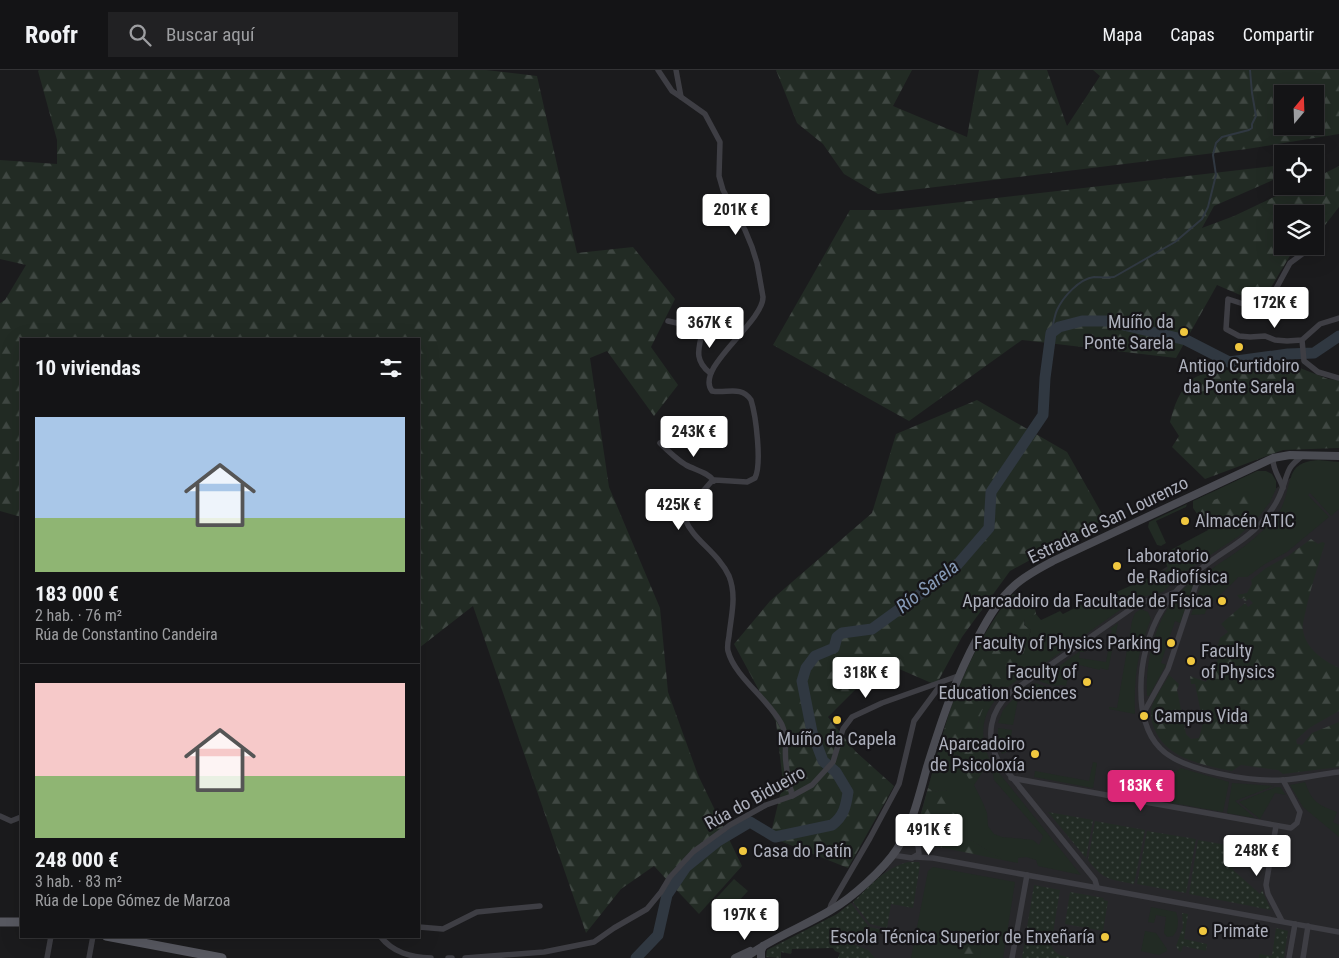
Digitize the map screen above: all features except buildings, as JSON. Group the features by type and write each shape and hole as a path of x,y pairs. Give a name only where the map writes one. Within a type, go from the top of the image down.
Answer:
{"main road":[{"path":"0,922 20,922"},
{"path":"117,938 222,958"}],"street":[{"path":"658,70 672,91 705,114 720,142 720,176 723,190 747,234 757,263 763,302 757,314 710,373 708,385 712,391 741,392 751,400 755,422 758,468 755,478 751,481 714,481 707,485 690,506 685,519 691,530 724,566 730,579 733,588 733,602 728,651 743,676 775,713 782,726 785,735 786,761 792,796"},
{"path":"676,70 681,97"},
{"path":"1301,255 1290,263 1266,309 1259,309 1228,299 1226,329 1239,336 1265,336 1275,340 1302,342 1320,324 1339,318"},
{"path":"668,321 718,332 740,334"},
{"path":"703,329 698,358 702,366 710,373"},
{"path":"1302,342 1304,358 1318,372 1339,378"},
{"path":"660,443 686,466 704,473 714,481"},
{"path":"1285,455 1290,460 1290,469 1272,509 1261,523 1244,539 1186,581 1163,608 1151,634 1144,656 1140,680 1143,714 1153,739 1160,749 1175,760 1211,771 1236,777 1283,780 1339,772"},
{"name":"Estrada de San Lourenzo","path":"763,946 846,900 880,869 902,841 909,827 943,714 958,676 996,606 1014,586 1027,575 1122,528 1273,458 1285,455 1339,456"},
{"path":"1278,473 1286,473 1303,455"},
{"path":"1273,458 1272,464 1278,473 1282,488"},
{"path":"1143,714 1168,669 1197,582 1199,570"},
{"path":"1097,887 1095,880 995,756 991,742 993,718 1000,702 1013,690 1138,604 1175,592"},
{"path":"1146,600 1156,602 1162,605 1163,608"},
{"path":"1138,604 1146,603 1163,608"},
{"path":"829,911 899,784 914,721 942,682 958,676"},
{"name":"Rúa do Bidueiro","path":"465,958 523,956 594,942 646,910 661,892 670,877 693,852 730,825 766,805 792,796 812,786 832,762 843,729 852,717 901,696 942,682"},
{"path":"1011,778 1291,828 1295,826 1299,819 1300,812 1283,780"},
{"path":"0,816 11,821 20,817"},
{"path":"1276,826 1266,890 1282,921"},
{"path":"909,827 919,846 933,858"},
{"path":"902,841 919,846"},
{"path":"915,857 919,854 919,846"},
{"path":"892,855 933,858 1339,932"},
{"path":"1012,958 1027,875"},
{"path":"420,927 442,929 477,912 540,906"},
{"path":"1289,958 1295,924"},
{"path":"1302,958 1308,926"},
{"path":"48,958 51,938"},
{"path":"89,958 93,938"},
{"path":"382,938 388,945 408,956 431,958"},
{"path":"735,958 763,946"},
{"path":"745,958 763,946"},
{"path":"761,958 763,946"}],"shaded area":[{"name":"Campus Vida","path":"1339,464 1339,958 844,958 837,914 853,902 885,872 918,823 952,703 1141,585 1299,472"}],"green space":[{"path":"486,70 537,76 577,253 633,247 675,299 651,347 678,385 654,416 607,351 590,358 609,487 660,608 668,692 698,775 742,866 699,914 654,866 621,889 586,933 473,606 420,647 420,338 20,338 20,517 0,511 0,303 5,300 26,265 0,259 0,160 57,164 57,140 38,71"},
{"path":"776,70 912,70 893,106 967,137 979,70 1047,70 1067,126 1100,76 1093,70 1339,70 1339,134 1247,149 878,194 844,174 823,144 797,123"},
{"path":"1274,166 1274,180 1214,206 1202,228 1234,216 1278,195 1324,195 1324,174 1339,166 1339,207 1324,226 1324,205 1274,205 1274,255 1290,255 1261,304 1217,285 1176,358 1022,340 909,421 773,345 850,210 892,210"},
{"path":"1300,368 1328,379 1339,380 1339,448 1283,450 1205,479 1172,447 1179,436 1170,422 1173,410 1181,393 1193,379 1201,375 1228,370"},
{"path":"977,400 1067,452 1105,519 1010,571 962,637 936,685 883,662 828,717 855,751 894,786 848,868 770,837 783,783 776,722 734,644 770,601 872,513 896,434"},
{"path":"1318,460 1339,462 1339,509 1331,516 1310,493 1308,495 1329,517 1287,552 1247,577 1238,577 1210,605 1205,614 1191,615 1203,580 1211,587 1218,580 1211,583 1205,576 1208,572 1241,549 1273,520 1283,505 1294,470 1306,462"},
{"path":"1257,471 1266,471 1272,474 1276,481 1276,489 1270,502 1239,536 1183,573 1163,592 1137,598 1027,676 1024,675 994,702 984,723 983,735 991,763 1081,875 1038,866 1036,860 1026,857 1018,858 1018,863 1002,860 956,831 946,808 947,791 935,792 928,788 944,730 958,760 966,766 973,778 980,767 977,758 977,734 978,722 982,711 994,692 1024,669 1023,655 1031,630 1024,625 1025,618 1036,614 1041,620 1060,611 1063,614 1100,595 1103,598 1168,569 1163,554 1208,530 1193,508 1193,501","holes":["983,771 989,771 993,774 994,780 1043,836 1039,845 1033,840 1002,837 994,834 988,826 987,813 974,785"]},
{"path":"1251,486 1254,502 1244,508 1234,523 1224,529 1213,525 1210,519 1205,520 1198,506 1204,507 1207,511 1211,501"},
{"path":"1187,504 1186,507 1156,521 1166,543 1161,546 1157,545 1148,527 1149,522"},
{"path":"1311,539 1318,544 1325,543 1309,596 1303,630 1307,643 1311,648 1327,662 1339,668 1339,711 1309,728 1296,740 1297,744 1302,745 1312,733 1339,722 1339,767 1283,774 1278,770 1241,765 1232,771 1198,763 1176,754 1160,739 1151,717 1151,709 1154,702 1169,675 1179,684 1177,690 1186,734 1191,739 1199,738 1203,723 1195,684 1191,684 1190,676 1206,682 1212,663 1216,664 1219,657 1215,655 1220,638 1228,632 1221,624 1245,603 1248,607 1253,603 1249,599 1246,601 1243,600 1245,598 1240,599 1237,595 1247,593 1252,584 1251,580"},
{"path":"1193,581 1194,584 1180,623 1175,621 1161,663 1166,665 1149,696 1147,696 1148,664 1156,632 1171,604 1181,591"},
{"path":"1013,594 1018,596 1026,595 1034,603 1036,614 1025,619 1024,625 1031,630 1023,655 1027,656 1024,669 994,692 982,711 978,722 977,734 977,758 980,767 973,778 969,779 965,772 965,766 958,760 957,754 952,754 952,745 944,730 956,695 981,641"},
{"path":"1141,609 1148,612 1151,619 1142,643 1137,665 1135,714 1109,709 1109,707 1117,708 1132,621 1135,613"},
{"path":"1118,623 1108,670 1071,663 1066,686 1054,686 1039,681 1084,648 1084,652 1080,652 1079,658 1106,662 1112,630 1110,629"},
{"path":"1035,683 1053,689 1059,701 1032,694 1030,702 1028,701 1031,686"},
{"path":"1016,696 1018,699 1013,725 998,723 1003,710"},
{"path":"998,728 1012,730 1009,751 1002,754 998,739"},
{"path":"1093,762 1097,763 1093,788 1034,777 1035,771 1089,781"},
{"path":"1181,768 1229,782 1223,812 1150,799 1157,773 1171,776"},
{"path":"1150,772 1152,775 1149,792 1136,789 1138,773"},
{"path":"1305,782 1316,802 1337,812 1333,822 1339,825 1339,837 1303,807 1290,785"},
{"path":"1232,783 1274,786 1235,801 1255,818 1227,813"},
{"path":"1280,787 1286,795 1275,793 1260,819 1239,802"},
{"path":"928,788 935,792 947,791 947,808 959,817 956,831 1002,860 925,844 917,829"},
{"path":"1048,812 1093,820 1086,858"},
{"path":"1095,821 1145,830 1134,884 1103,876 1088,860"},
{"path":"1147,831 1196,839 1186,893 1137,884"},
{"path":"1198,840 1244,848 1232,869 1260,894 1262,890 1271,910 1189,894"},
{"path":"908,862 919,862 920,865 913,908 891,904 887,928 870,924 853,902 885,873"},
{"path":"933,867 1015,882 1003,958 980,958 981,938 973,935 962,944 957,952 960,958 911,958 928,871"},
{"path":"734,879 748,891 724,917 710,905"},
{"path":"1034,885 1060,890 1051,945 1057,953 1072,958 1022,958"},
{"path":"1070,892 1104,898 1103,900 1108,901 1103,931 1065,924"},
{"path":"851,903 869,927 887,931 885,940 882,932 873,934 874,942 869,948 871,940 848,931 845,941 868,950 875,958 838,958 840,953 833,948 792,949 791,954 781,952 781,958 766,957 767,950 837,914"},
{"path":"1151,907 1176,912 1178,924 1173,936 1167,937 1164,933 1166,917 1156,915 1154,923 1148,922"},
{"path":"1182,913 1188,914 1184,939 1207,944 1206,951 1183,946 1181,952 1179,951 1176,946 1183,927"},
{"path":"1276,928 1288,931 1284,958 1259,958 1259,954 1272,956"},
{"path":"1145,931 1156,933 1167,951 1159,955 1141,951"},
{"path":"972,935 981,938 980,958 960,958 957,952 962,944"}],"waterway":[{"path":"1051,333 1057,310 1067,294 1077,285 1088,278 1114,277 1175,242 1202,219 1208,207 1216,175 1213,155 1216,143 1222,137 1252,128 1256,116 1250,70"},
{"name":"Río Sarela","path":"636,958 658,935 667,895 686,867 718,841 750,822 775,837 832,825 842,814 848,792 836,772 823,761 812,732 802,681 806,668 815,656 834,648 837,637 842,633 872,629 952,571 989,528 991,492 1043,415 1045,378 1051,333 1059,327 1082,321 1107,321 1186,340 1229,362 1288,354 1314,353 1339,336"}],"place":[{"name":"Muíño da Ponte Sarela","path":"1184,332"},
{"name":"Antigo Curtidoiro da Ponte Sarela","path":"1239,347"},
{"name":"Almacén ATIC","path":"1185,521"},
{"name":"Laboratorio de Radiofísica","path":"1117,566"},
{"name":"Aparcadoiro da Facultade de Física","path":"1222,601"},
{"name":"Faculty of Physics Parking","path":"1171,643"},
{"name":"Faculty of Physics","path":"1191,661"},
{"name":"Faculty of Education Sciences","path":"1087,682"},
{"name":"Campus Vida","path":"1144,716"},
{"name":"Muíño da Capela","path":"837,720"},
{"name":"Aparcadoiro de Psicoloxía","path":"1035,754"},
{"name":"Casa do Patín","path":"743,851"},
{"name":"Primate","path":"1203,931"},
{"name":"Escola Técnica Superior de Enxeñaría","path":"1105,937"}]}
